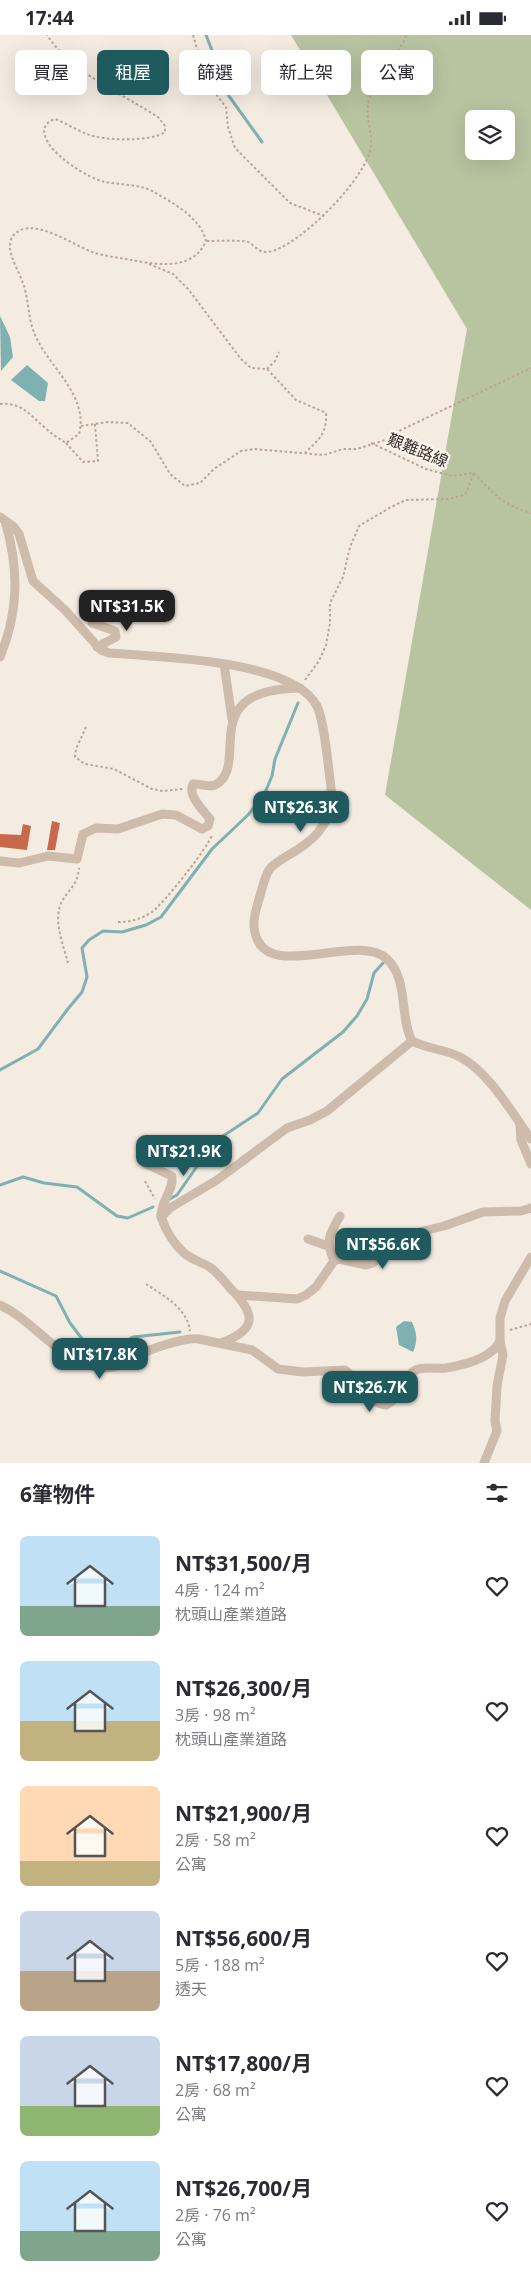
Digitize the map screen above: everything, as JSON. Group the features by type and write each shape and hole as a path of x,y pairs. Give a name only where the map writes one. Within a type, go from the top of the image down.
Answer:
{"street":[{"path":"3,519 14,527 19,534 33,581 65,610 97,647 109,653 224,664 276,676 309,694 318,708 332,796 332,807 327,821 318,834 308,844 275,864 269,870 254,915 255,933 264,947 286,956 315,955 359,949 372,951 385,957 394,966 397,975 402,993 406,1026 412,1041 458,1055 468,1061 484,1075 531,1139"},
{"path":"0,657 12,616 16,586 16,564 3,519"},
{"path":"92,623 115,631 116,637 114,640 97,647"},
{"path":"0,861 19,863 48,856 77,859 83,834 88,830 107,827 118,829 162,814 176,815 202,829 208,825 210,819 190,788 192,783 208,786 214,785 221,779 228,768 232,719 224,664"},
{"path":"232,719 239,709 257,694 280,688 300,688"},
{"path":"161,1213 217,1180 287,1128 327,1111 412,1041"},
{"path":"520,1125 521,1140 531,1165"},
{"path":"156,1142 146,1164 172,1176 173,1183 161,1213 165,1229 182,1251 191,1259 211,1268 238,1295 245,1304 249,1314 248,1326 243,1333 221,1343"},
{"path":"238,1295 297,1299 316,1287 334,1261 339,1259 366,1265 373,1263 399,1242 415,1233 483,1212 521,1211 531,1208"},
{"path":"334,1261 328,1246 329,1236 340,1216"},
{"path":"308,1239 328,1246"},
{"path":"353,1241 348,1245 349,1252 366,1265"},
{"path":"484,1463 497,1431 495,1421 497,1386 503,1355 500,1337 500,1318 505,1301 531,1257"},
{"path":"0,1305 36,1328 60,1350 91,1366 116,1367 140,1355 191,1338 252,1350 278,1369 303,1372 345,1370 364,1388 370,1398 378,1404 386,1405 398,1397 405,1383 417,1369 447,1367 488,1355 497,1349 500,1337"}],"path":[{"path":"47,35 58,51 80,68 158,117 164,126 165,132 159,137 100,138 55,119 48,122 44,128 45,137 52,149 77,169 102,181 152,191 192,218 204,231 206,241 195,256 185,262 174,265 147,263 93,252 44,230 26,227 17,231 11,238 10,248 24,285 32,329 54,367 72,390 81,426 79,434 66,443"},
{"path":"192,35 207,83 213,94 226,107 228,127 235,148 290,203 325,216"},
{"path":"206,241 228,242 240,240 249,242 257,250 266,253 297,237 325,216 361,172 371,147 368,104 375,85 407,35"},
{"path":"147,263 173,274 188,289 241,359 251,368 267,369 296,400 326,413 326,426 321,437 304,454"},
{"path":"267,369 276,361 279,352"},
{"path":"81,426 108,422 128,423 151,442 170,475 185,487 200,483 214,469 241,451 254,449 324,455 343,449 357,449 388,439 399,431 531,368"},
{"path":"0,404 10,403 22,407 45,428 66,443 83,462 98,461 95,424"},
{"name":"艱難路線","path":"371,443 426,469 452,475 474,473"},
{"path":"300,688 319,661 326,645 330,623 330,603 343,577 350,547 359,526 406,500 448,499 465,495 474,473 499,500 513,508 531,513"},
{"path":"86,727 76,749 75,757 80,761 114,769 152,789 163,791 190,788"},
{"path":"118,922 130,922 143,917 154,910 166,898 210,839 212,831 208,825"},
{"path":"68,963 59,913 62,901 76,882 77,859"},
{"path":"145,1181 161,1213"},
{"path":"146,1284 176,1305 187,1318 191,1338"},
{"path":"500,1337 531,1324"}],"green space":[{"path":"291,35 531,35 531,910 385,795 467,329 327,95 351,95 351,50 300,50"}],"water":[{"path":"0,316 10,337 13,357 1,371"},
{"path":"27,365 48,383 45,401 39,401 11,380"},
{"path":"404,1321 412,1322 415,1330 416,1344 413,1352 399,1345 396,1327"}],"building":[{"path":"52,821 60,823 55,850 47,850"},
{"path":"23,824 31,826 27,850 0,847 0,834 21,835"}],"waterway":[{"path":"206,35 213,53 221,85 262,142"},
{"path":"0,1070 38,1049 82,992 87,977 82,948 89,940 103,931 122,932 146,925 161,917 212,849 248,815 264,795 272,776 275,759 298,703"},
{"path":"168,1200 177,1195 214,1142 258,1113 282,1079 343,1032 357,1016 367,999 374,973 383,963"},
{"path":"0,1185 23,1177 44,1183 77,1187 117,1216 128,1218 153,1207"},
{"path":"0,1271 56,1296 70,1323 83,1340 112,1349 133,1337 180,1332"}]}
